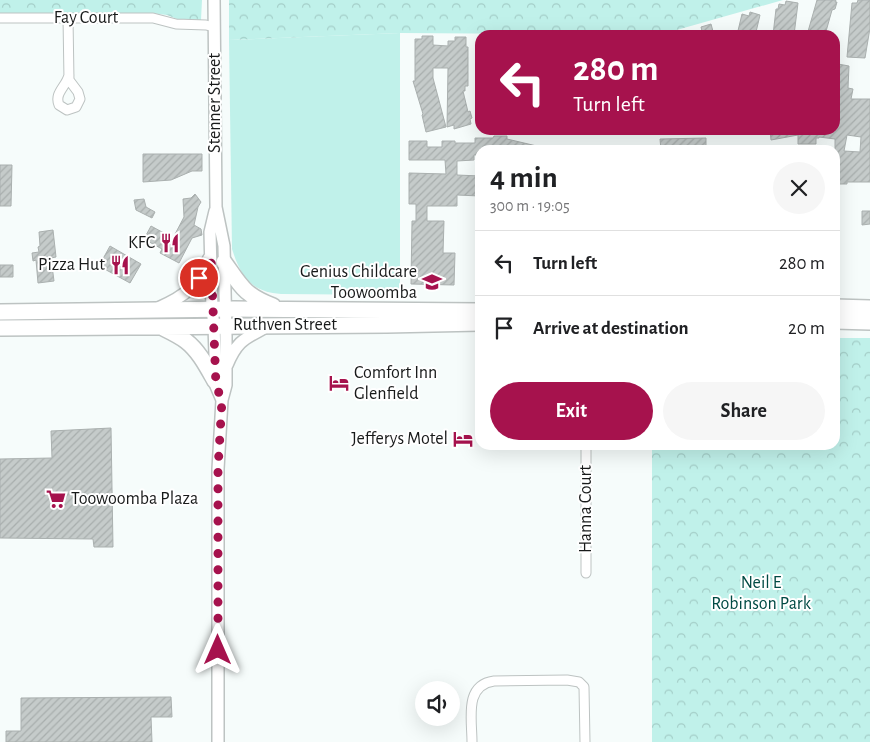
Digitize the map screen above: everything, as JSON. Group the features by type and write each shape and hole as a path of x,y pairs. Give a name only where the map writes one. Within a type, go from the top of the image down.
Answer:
{"highway":[{"path":"217,259 241,287 255,299 281,309"},
{"path":"840,307 870,308"},
{"name":"Ruthven Street","path":"0,312 281,309 475,311"},
{"path":"840,322 870,322"},
{"name":"Ruthven Street","path":"0,328 475,323"},
{"path":"160,326 185,340 191,346 215,381"}],"main road":[{"name":"Stenner Street","path":"214,0 216,207 224,246 217,259 218,310 226,367 226,384 222,400 218,478 218,742"},
{"path":"152,310 178,299 193,287 217,259"},
{"name":"Stenner Street","path":"220,325 215,381 222,400"},
{"path":"226,367 236,346 243,340 270,326"}],"street":[{"name":"Fay Court","path":"0,18 153,18 172,22 184,29 206,30 214,27"},
{"path":"68,18 68,75"},
{"name":"Hanna Court","path":"586,450 586,573"},
{"path":"472,742 472,700 474,692 479,686 494,680 567,680 579,682 584,687 585,742"}],"green space":[{"path":"0,0 202,0 201,20 182,21 167,15 151,13 0,13"},
{"path":"229,0 783,0 677,30 475,30 475,34 400,33 229,40"},
{"path":"400,33 400,295 281,294 262,290 254,286 243,275 232,249 229,40"},
{"name":"Neil E Robinson Park","path":"840,338 870,338 870,742 652,742 652,450 840,450"}],"building":[{"path":"817,0 836,0 835,9 832,10 826,30 808,30"},
{"path":"858,0 870,0 870,28 865,58 847,57 852,3 857,3"},
{"path":"786,1 798,3 795,30 774,30 776,9 778,9 779,4 785,5"},
{"path":"750,12 760,15 756,30 738,30 742,14 749,16"},
{"path":"711,24 713,30 702,30 701,27"},
{"path":"422,36 433,36 433,45 448,46 448,41 455,41 455,37 466,37 466,47 468,47 468,86 465,86 465,91 463,91 468,112 470,111 472,118 470,119 471,124 454,129 454,125 447,127 448,68 433,68 433,78 446,127 426,132 423,114 413,81 415,81 415,39 422,39"},
{"path":"840,64 849,66 848,88 853,89 851,99 870,99 870,182 847,182 847,184 840,184 840,145 835,145 835,139 819,137 816,138 816,144 798,144 798,135 840,135","holes":["847,135 861,137 860,152 844,151"]},
{"path":"770,135 798,135 771,140"},
{"path":"494,136 507,136 507,139 532,145 475,145 474,160 457,161 457,175 475,176 475,196 457,195 457,206 427,206 427,221 444,221 443,253 455,253 454,285 411,284 412,221 416,221 416,204 409,204 409,173 446,174 445,160 409,160 409,141 427,141 427,147 442,147 442,141 475,143 475,138 493,138"},
{"path":"706,138 706,145 661,145 660,139"},
{"path":"143,154 202,154 202,171 192,171 171,180 143,182"},
{"path":"0,165 12,165 11,206 0,206"},
{"path":"195,194 201,202 194,225 201,229 202,235 192,238 179,263 160,253 162,249 144,239 151,226 173,238 184,217 183,199 191,198"},
{"path":"144,199 146,207 155,212 152,218 136,210 134,200"},
{"path":"862,211 870,211 870,224 862,225"},
{"path":"53,230 56,257 51,258 54,281 38,283 36,260 33,261 32,253 39,252 39,232"},
{"name":"Pizza Hut","path":"110,246 141,264 130,283 99,266"},
{"path":"0,265 13,265 13,277 0,277"},
{"name":"Toowoomba Plaza","path":"111,428 113,547 94,547 93,539 0,538 0,459 52,458 51,431"},
{"path":"171,697 172,717 151,717 152,742 6,742 6,731 21,731 21,698"}],"place":[{"name":"KFC","path":"170,243"},
{"name":"Pizza Hut","path":"120,265"},
{"name":"Genius Childcare Toowoomba","path":"432,282"},
{"name":"Comfort Inn Glenfield","path":"339,383"},
{"name":"Jefferys Motel","path":"463,439"},
{"name":"Toowoomba Plaza","path":"56,499"}],"route":[{"path":"199,278 211,256 216,386 222,400 218,469 218,650"}]}
